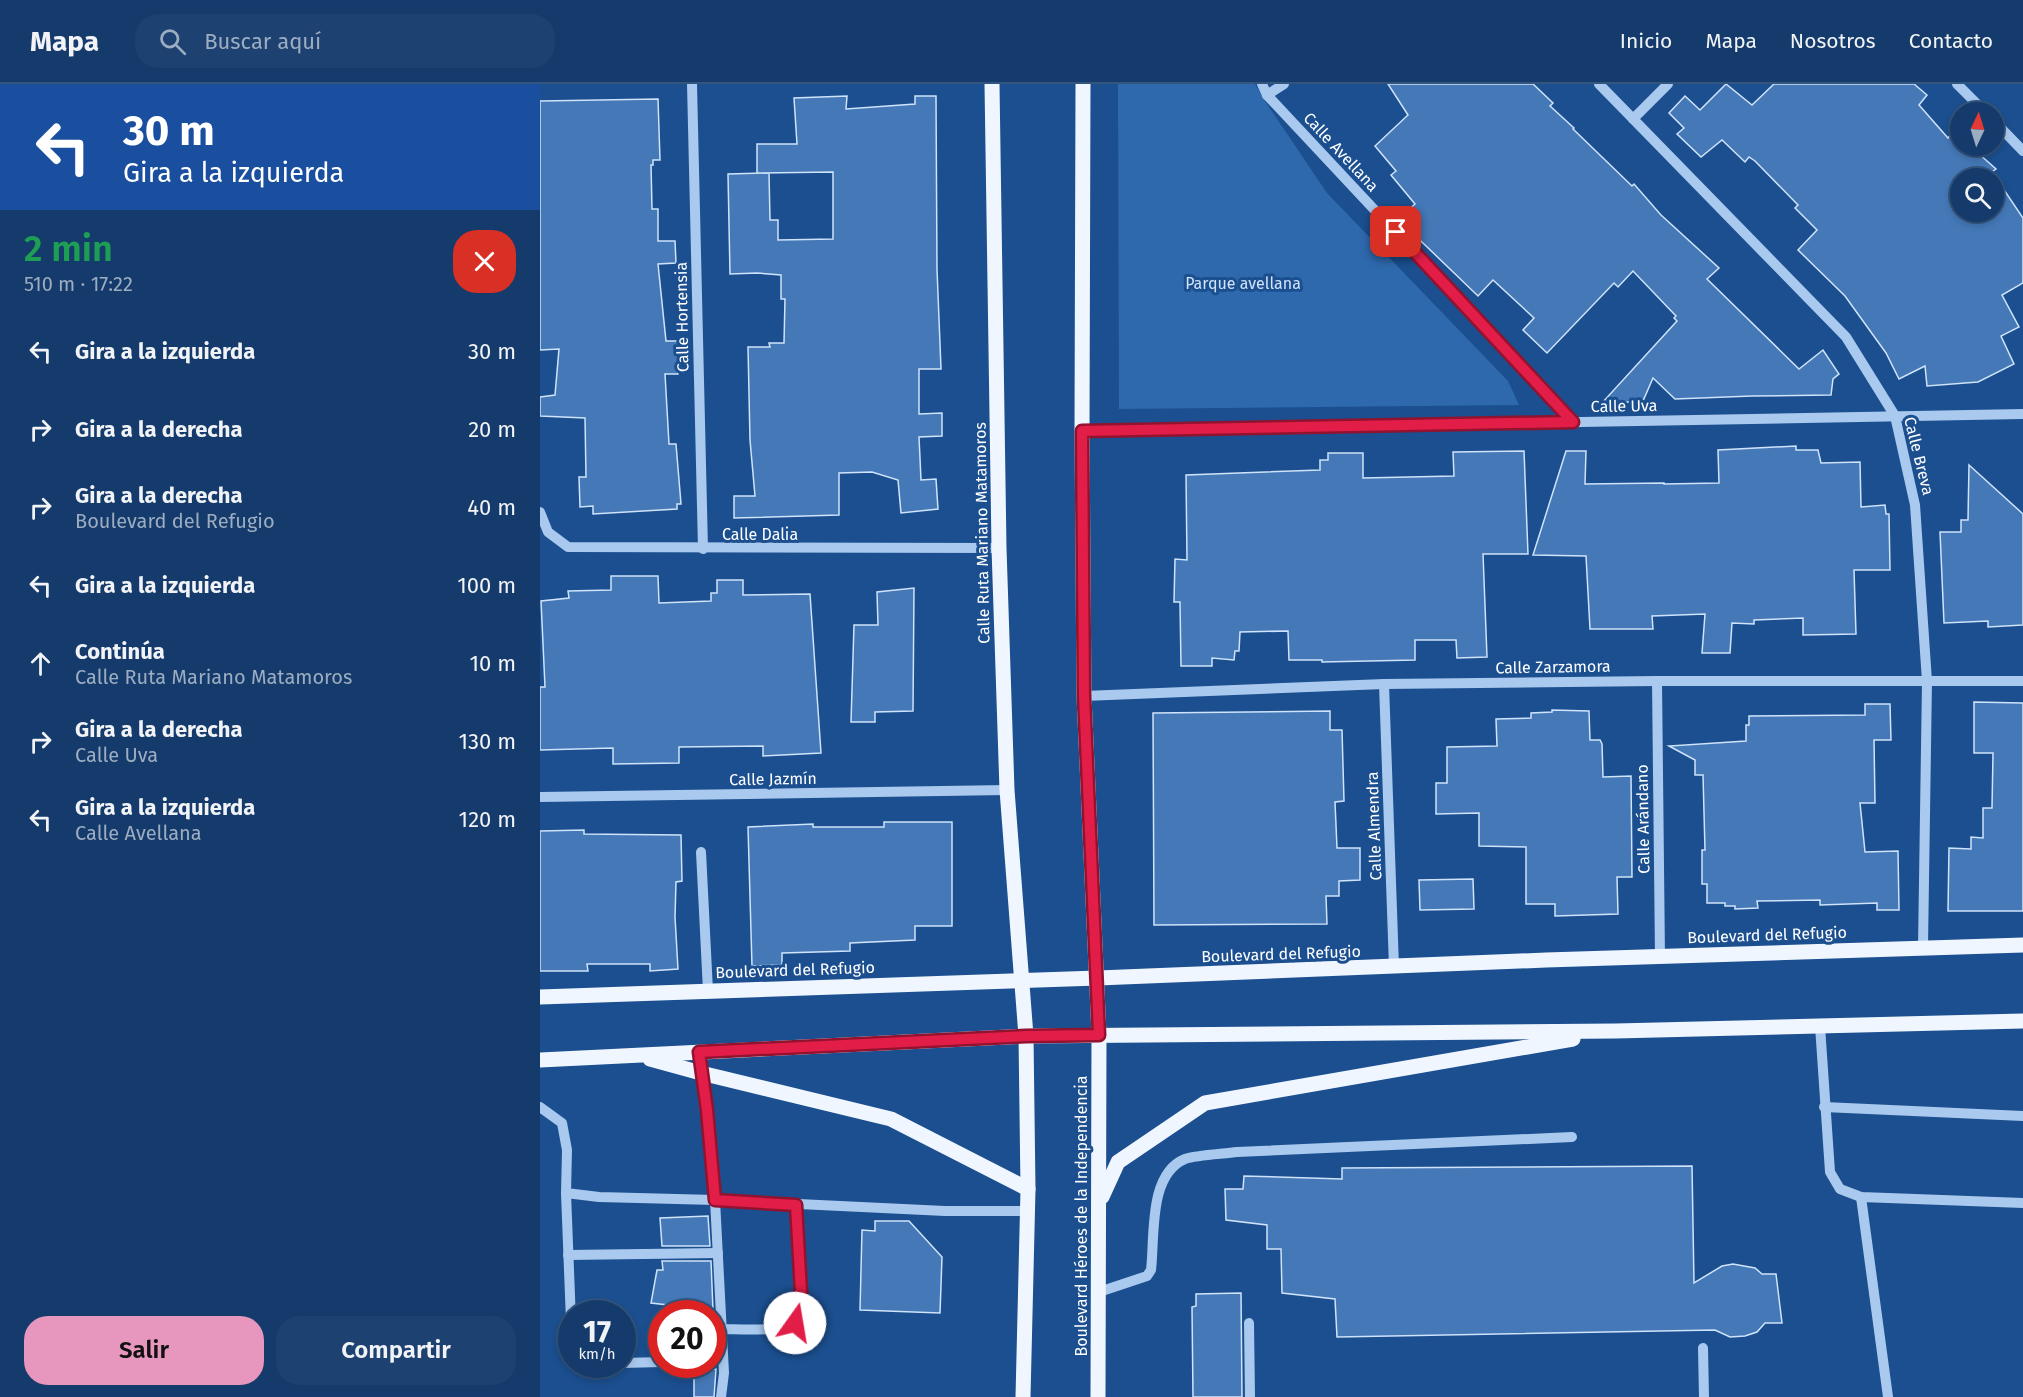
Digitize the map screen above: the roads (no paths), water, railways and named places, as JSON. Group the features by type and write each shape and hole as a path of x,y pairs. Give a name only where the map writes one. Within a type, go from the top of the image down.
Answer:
{"main road":[{"name":"Calle Ruta Mariano Matamoros","path":"992,84 999,548 1007,790 1026,1036"},
{"path":"1083,84 1084,696 1098,978"},
{"name":"Boulevard del Refugio","path":"540,998 2023,945"},
{"name":"Boulevard Héroes de la Independencia","path":"1098,978 1100,1202 1098,1397"},
{"path":"540,1060 1026,1036 1616,1031 2023,1021"},
{"path":"1100,1202 1118,1162 1205,1103 1616,1031"},
{"path":"1023,1397 1028,1189 1026,1036"},
{"path":"639,1055 701,1073 891,1119 1028,1189"}],"street":[{"name":"Calle Hortensia","path":"692,84 703,549"},
{"name":"Calle Avellana","path":"1262,84 1267,95 1573,422"},
{"path":"1267,95 1284,84"},
{"name":"Calle Breva","path":"1599,84 1846,338 1895,416 1915,505 1927,681 1923,948"},
{"path":"1633,119 1668,84"},
{"path":"1957,84 1975,102"},
{"path":"2004,131 2023,151"},
{"name":"Calle Uva","path":"1082,431 2023,414"},
{"name":"Calle Dalia","path":"540,512 548,532 568,547 999,548"},
{"name":"Calle Arándano","path":"1657,681 1660,957"},
{"name":"Calle Zarzamora","path":"1084,696 1384,684 2023,681"},
{"name":"Calle Almendra","path":"1384,684 1394,967"},
{"name":"Calle Jazmín","path":"540,798 1007,790"},
{"path":"701,852 708,992"},
{"path":"1820,1026 1830,1172 1840,1189 1861,1197 2023,1203"},
{"path":"699,1052 715,1200 720,1300"},
{"path":"540,1107 562,1124 567,1150 566,1193 570,1300"},
{"path":"1824,1107 2023,1116"},
{"path":"1099,1292 1147,1276 1151,1270 1158,1189 1165,1176 1185,1159 1237,1152 1572,1137"},
{"path":"566,1193 599,1197 945,1211 1027,1210"},
{"path":"1861,1197 1888,1397"},
{"path":"726,1329 783,1328 795,1323 800,1317 802,1309 796,1205"},
{"path":"568,1255 718,1253"},
{"path":"1249,1323 1250,1397"},
{"path":"1702,1348 1704,1397"},
{"path":"721,1397 723,1378"}],"park label":[{"name":"Parque avellana","path":"1243,283"}]}
